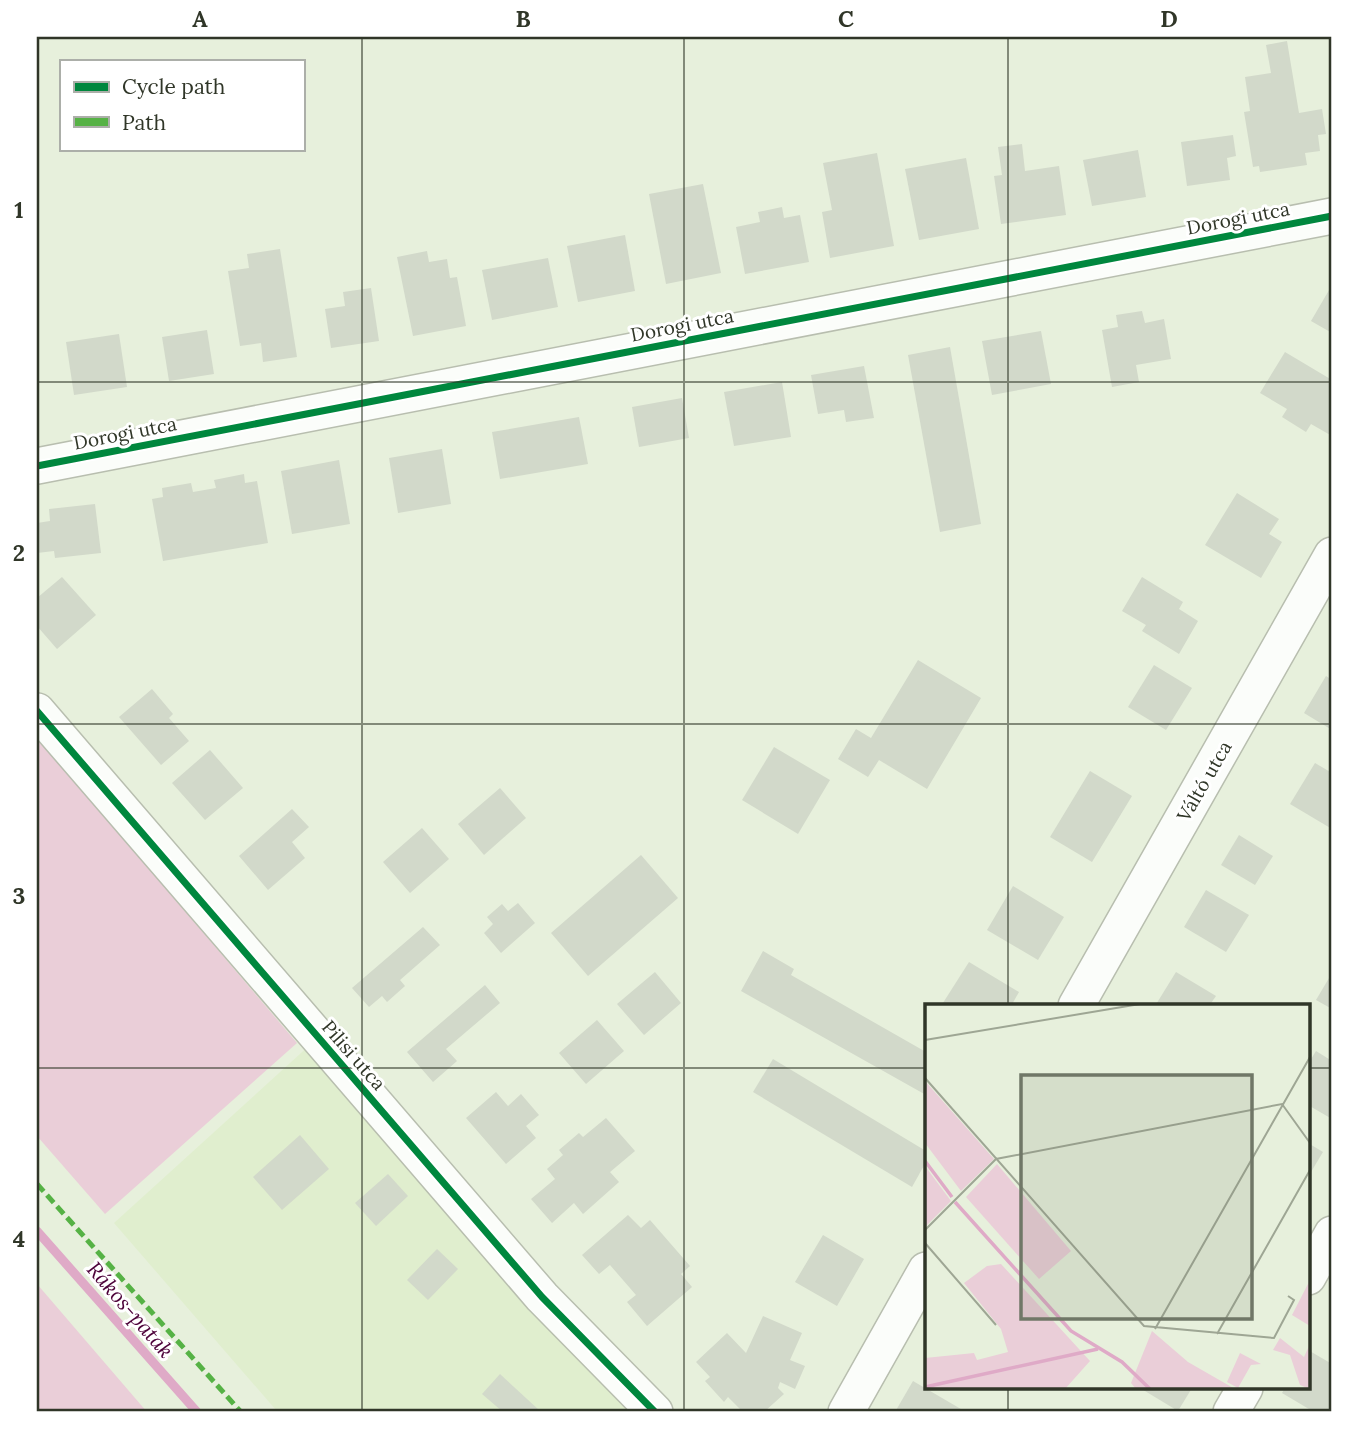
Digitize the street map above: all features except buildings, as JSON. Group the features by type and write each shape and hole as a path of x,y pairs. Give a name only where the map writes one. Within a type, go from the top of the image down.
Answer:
{"street":[{"name":"Dorogi utca","path":"37,466 1332,216"},
{"name":"Váltó utca","path":"1077,1004 1332,555"},
{"name":"Pilisi utca","path":"37,711 542,1297 655,1412"},
{"path":"1310,1273 1332,1234"},
{"path":"846,1412 925,1272"},
{"path":"1231,1412 1244,1390"}],"shaded area":[{"path":"37,737 297,1043 105,1214 37,1136"},
{"path":"312,1043 641,1412 276,1410 114,1223"},
{"path":"37,1284 147,1412 37,1412"}],"waterway":[{"name":"Rákos-patak","path":"37,1231 197,1412"}],"marked path":[{"path":"37,1184 241,1412"}],"cycle path":[{"path":"37,466 1332,216"},
{"path":"37,711 542,1297 655,1412"}]}
